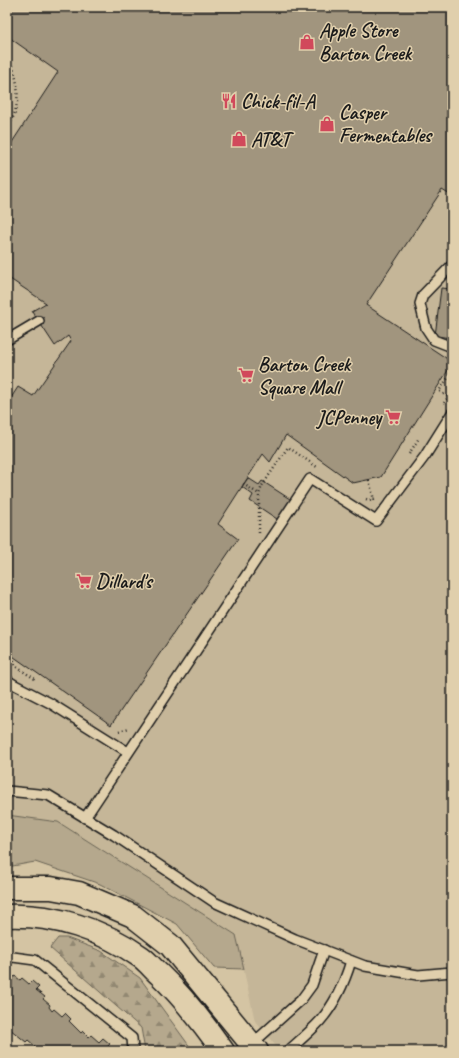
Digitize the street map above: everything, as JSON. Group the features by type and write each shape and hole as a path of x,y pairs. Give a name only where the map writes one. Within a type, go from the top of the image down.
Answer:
{"street":[{"path":"7,888 51,888 79,894 133,916 170,945 251,1049"},
{"path":"7,916 49,919 86,928 110,938 142,958 168,983 207,1029 223,1051"}],"lane":[{"path":"452,265 423,294 420,304 426,328 434,340 452,347"},
{"path":"7,340 39,321"},
{"path":"85,818 310,480 376,521 425,456 452,413"},
{"path":"7,680 50,703 128,752"},
{"path":"7,792 18,791 48,795 114,835 214,902 295,939 365,966 418,975 452,972"},
{"path":"251,1049 302,1000 312,985 324,950"},
{"path":"7,958 13,957 35,960 132,1038 133,1051"},
{"path":"288,1051 321,1020 336,996 346,976 351,961"}],"path":[{"path":"7,55 16,74 18,100 7,129"},
{"path":"369,480 374,500"},
{"path":"243,484 259,494"}],"shaded area":[{"path":"7,7 452,7 452,1051 280,1051 255,1021 236,935 58,822 7,815"}],"green space":[{"path":"7,815 58,822 236,935 244,969 214,968 177,924 100,884 35,862 7,867"},
{"path":"58,938 67,938 101,951 140,978 193,1051 145,1051 141,1028 50,948"}],"building":[{"name":"Barton Creek Square Mall","path":"7,7 452,7 452,196 442,190 366,305 452,362 452,364 381,477 353,483 286,435 270,462 263,454 218,524 238,539 111,725 7,652 7,404 18,387 33,396 71,341 68,336 55,346 32,311 46,303 7,277 7,150 58,72 7,36"},
{"path":"441,288 452,289 452,338 435,336"},
{"path":"248,478 259,485 262,481 293,501 280,521 250,501 253,495 242,487"},
{"path":"15,976 20,980 22,978 29,984 32,981 39,987 36,990 45,997 43,999 50,1005 49,1007 52,1011 54,1009 62,1016 65,1013 71,1019 69,1021 81,1033 83,1031 89,1037 91,1035 99,1042 103,1038 110,1044 107,1047 112,1051 36,1051 33,1049 35,1046 28,1040 26,1042 10,1029 7,1033 7,981 9,983"}],"place":[{"name":"Apple Store Barton Creek","path":"307,42"},
{"name":"Chick-fil-A","path":"229,101"},
{"name":"Casper Fermentables","path":"327,124"},
{"name":"AT&T","path":"239,139"},
{"name":"Barton Creek Square Mall","path":"246,375"},
{"name":"JCPenney","path":"393,417"},
{"name":"Dillard's","path":"84,581"}]}
